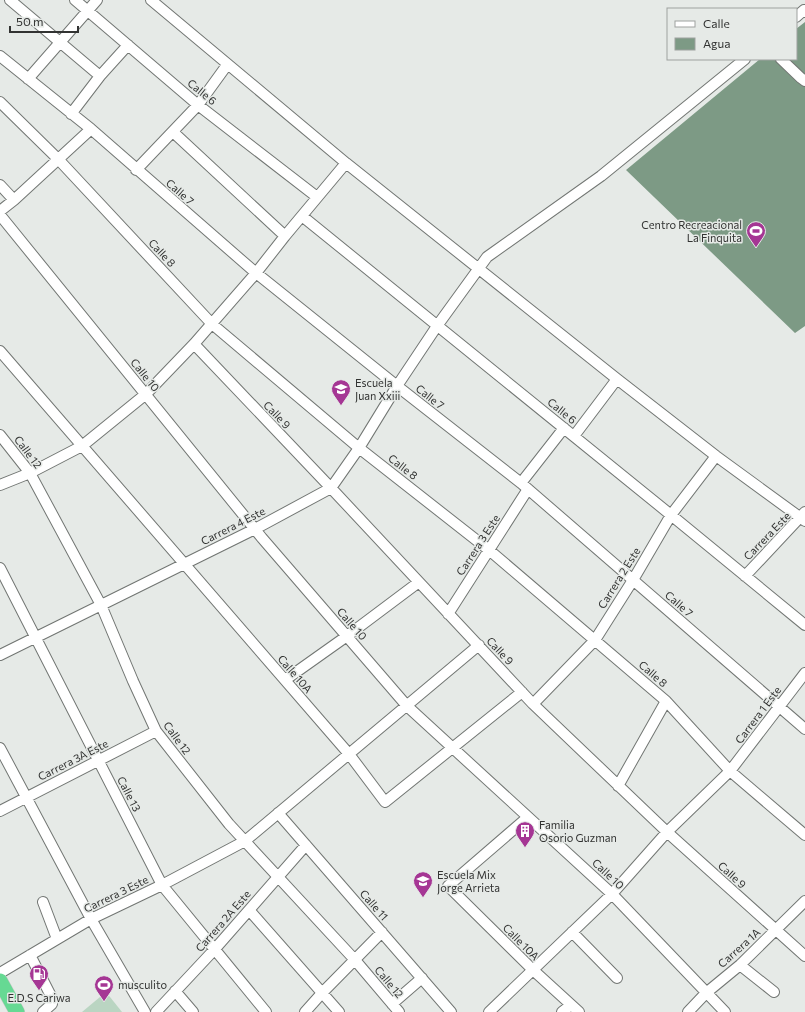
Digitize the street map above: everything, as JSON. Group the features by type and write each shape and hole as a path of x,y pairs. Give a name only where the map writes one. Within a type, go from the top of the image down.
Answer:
{"highway":[{"path":"0,982 17,1012"}],"street":[{"path":"10,0 100,76"},
{"name":"Calle 6","path":"76,0 198,105 317,197"},
{"path":"28,79 97,0"},
{"path":"151,0 346,163 478,269 716,456 804,517"},
{"path":"797,16 804,10 805,12"},
{"path":"72,114 100,76 128,45"},
{"name":"Calle 7","path":"0,56 90,129 256,273 524,486 805,728"},
{"name":"Carrera 4 Este","path":"0,655 255,529 331,488 359,448 397,386 437,326 490,254 601,176 744,60"},
{"path":"782,60 805,81"},
{"path":"136,170 198,105 228,65"},
{"name":"Calle 8","path":"0,102 58,160 212,324 359,448 489,550 666,701 730,771 805,835"},
{"path":"0,211 58,160 90,129"},
{"path":"173,132 285,236"},
{"path":"0,485 30,473 82,446 146,394 212,324 346,163"},
{"path":"0,185 14,200"},
{"name":"Calle 10","path":"0,215 255,529 406,706 612,894 725,1012"},
{"name":"Calle 6","path":"302,216 671,515 805,626"},
{"name":"Calle 9","path":"194,344 533,704 667,832 805,956"},
{"name":"Calle 10A","path":"0,351 349,754 385,802 453,748"},
{"path":"574,436 617,379"},
{"name":"Carrera 3 Este","path":"448,614 489,550 524,486 564,428"},
{"name":"Calle 12","path":"0,435 30,473 101,605 156,731 229,824 355,960 399,1012"},
{"name":"Carrera 2 Este","path":"533,704 595,640 633,580 671,515 716,456"},
{"name":"Carrera Este","path":"745,576 804,517"},
{"name":"Calle 13","path":"0,568 162,885 266,1012"},
{"path":"285,680 419,582"},
{"name":"Carrera 3 Este","path":"0,973 91,919 162,885 245,841 478,645"},
{"name":"Carrera 1 Este","path":"489,1012 612,894 667,832 730,771 805,673"},
{"path":"453,748 522,692"},
{"path":"618,786 666,701"},
{"name":"Carrera 3A Este","path":"0,811 156,731"},
{"path":"0,748 91,919 145,1012"},
{"name":"Calle 11","path":"278,813 451,1012"},
{"name":"Calle 10A","path":"528,817 448,886 533,970 579,1012"},
{"name":"Carrera 2A Este","path":"156,1012 214,950 306,845"},
{"name":"Carrera 1A","path":"688,1012 706,993 740,965 776,931 805,901"},
{"path":"43,902 57,939"},
{"path":"249,910 339,1012"},
{"path":"305,1012 322,992 382,932"},
{"path":"572,932 617,978"},
{"path":"30,955 52,998 52,1004 43,1012"},
{"path":"740,965 774,992"},
{"path":"392,1004 422,978"},
{"path":"175,991 193,1012"},
{"path":"562,1012 571,1004"}],"shaded area":[{"name":"musculito","path":"106,992 122,1012 82,1012"}],"water":[{"name":"Centro Recreacional La Finquita","path":"805,22 805,326 795,333 626,170 759,60 797,60 797,28"}],"place":[{"name":"Centro Recreacional La Finquita","path":"756,248"},
{"name":"Escuela Juan Xxiii","path":"341,406"},
{"name":"Familia Osorio Guzman","path":"525,848"},
{"name":"Escuela Mix Jorge Arrieta","path":"423,898"},
{"name":"E.D.S Cariwa","path":"39,991"},
{"name":"musculito","path":"104,1002"}]}
